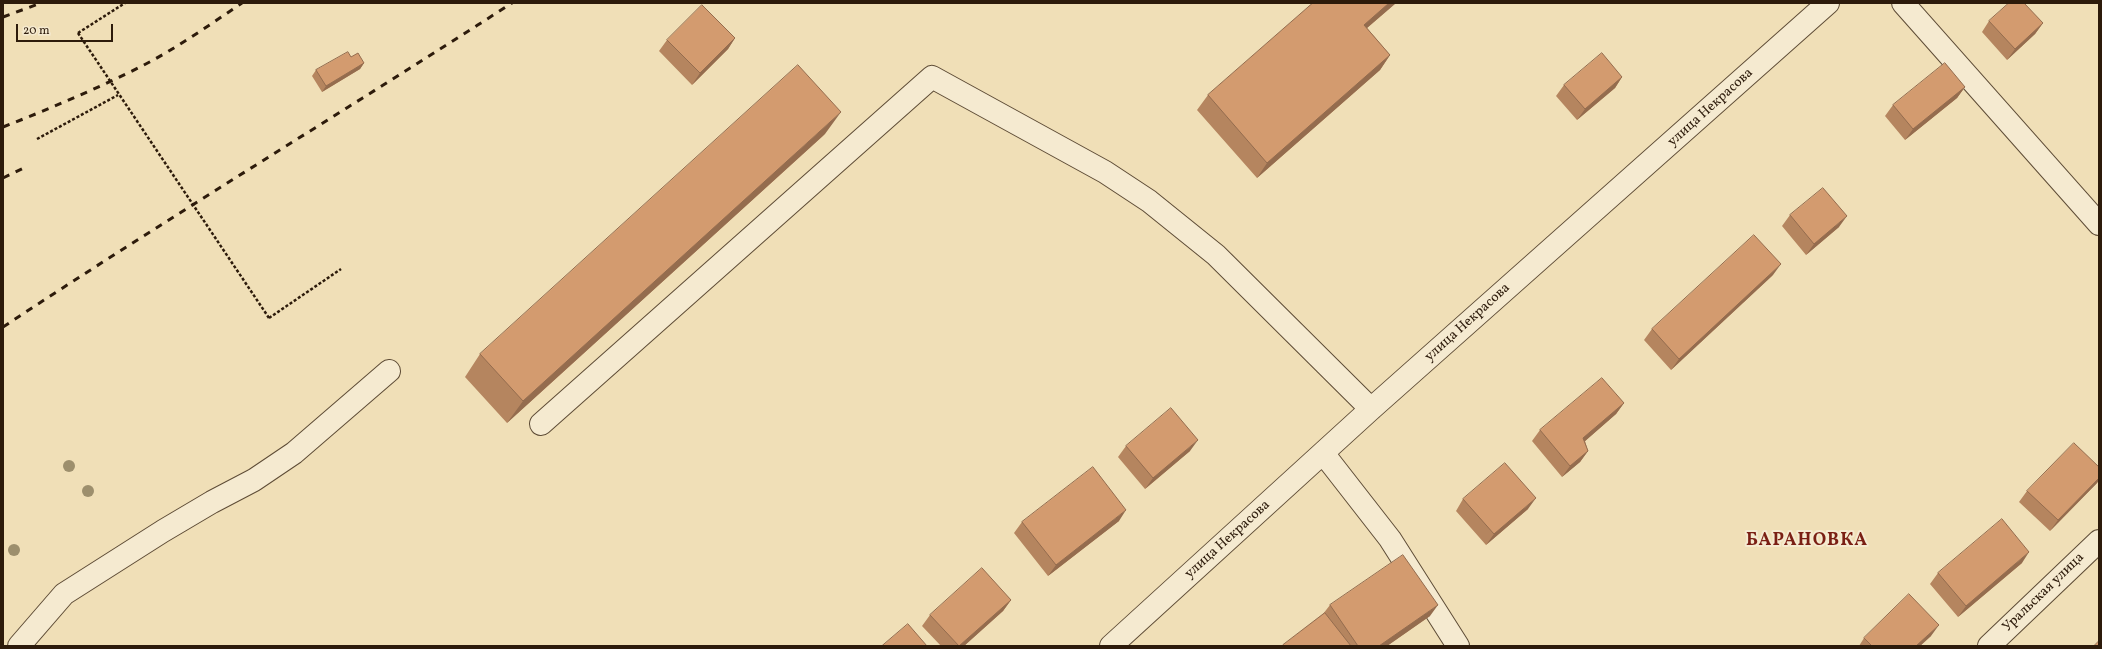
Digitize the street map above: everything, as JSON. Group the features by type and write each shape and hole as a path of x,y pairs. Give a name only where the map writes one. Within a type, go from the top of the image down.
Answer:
{"street":[{"name":"улица Некрасова","path":"1111,646 1371,409 1828,3"},
{"path":"1903,3 2099,224"},
{"path":"541,424 932,76 1105,172 1149,200 1216,255 1371,409"},
{"path":"20,646 30,631 64,594 163,531 212,502 254,480 294,453 389,371"},
{"path":"1323,453 1390,540 1458,646"},
{"name":"Уральская улица","path":"1989,646 2099,541"}],"path":[{"path":"125,3 78,33 118,95 269,318 341,269"},
{"path":"37,139 118,95"}],"building":[{"path":"1313,3 1389,3 1364,25 1390,55 1267,163 1208,95"},
{"path":"2009,3 2024,3 2043,23 2015,49 1989,21"},
{"path":"702,5 735,38 700,73 667,40"},
{"path":"348,52 351,57 358,53 364,63 326,86 316,70"},
{"path":"1602,53 1622,77 1585,109 1564,85"},
{"path":"1945,63 1965,87 1913,129 1893,105"},
{"path":"798,65 841,112 523,401 480,354"},
{"path":"1823,188 1847,216 1814,244 1790,215"},
{"path":"1754,235 1781,264 1679,359 1652,329"},
{"path":"1602,378 1624,403 1583,438 1588,451 1570,466 1540,430"},
{"path":"1171,408 1198,440 1153,478 1126,446"},
{"path":"2074,443 2099,467 2099,478 2058,520 2027,491"},
{"path":"1505,463 1536,498 1494,534 1463,499"},
{"path":"1093,467 1126,510 1056,565 1022,522"},
{"path":"2002,519 2029,552 1966,606 1938,573"},
{"path":"1403,555 1438,605 1379,646 1358,646 1330,605"},
{"path":"982,568 1011,600 959,646 930,615"},
{"path":"1909,594 1939,625 1916,646 1872,646 1864,638"},
{"path":"1325,613 1351,646 1283,646 1283,645"},
{"path":"908,624 927,646 882,646"},
{"path":"2099,641 2099,646 2094,646"}],"railway":[{"path":"3,17 41,3"},
{"path":"3,127 71,99 138,68 178,46 242,3"},
{"path":"3,327 512,3"},
{"path":"3,178 28,166"}],"district":[{"name":"БАРАНОВКА","path":"1807,542"}]}
